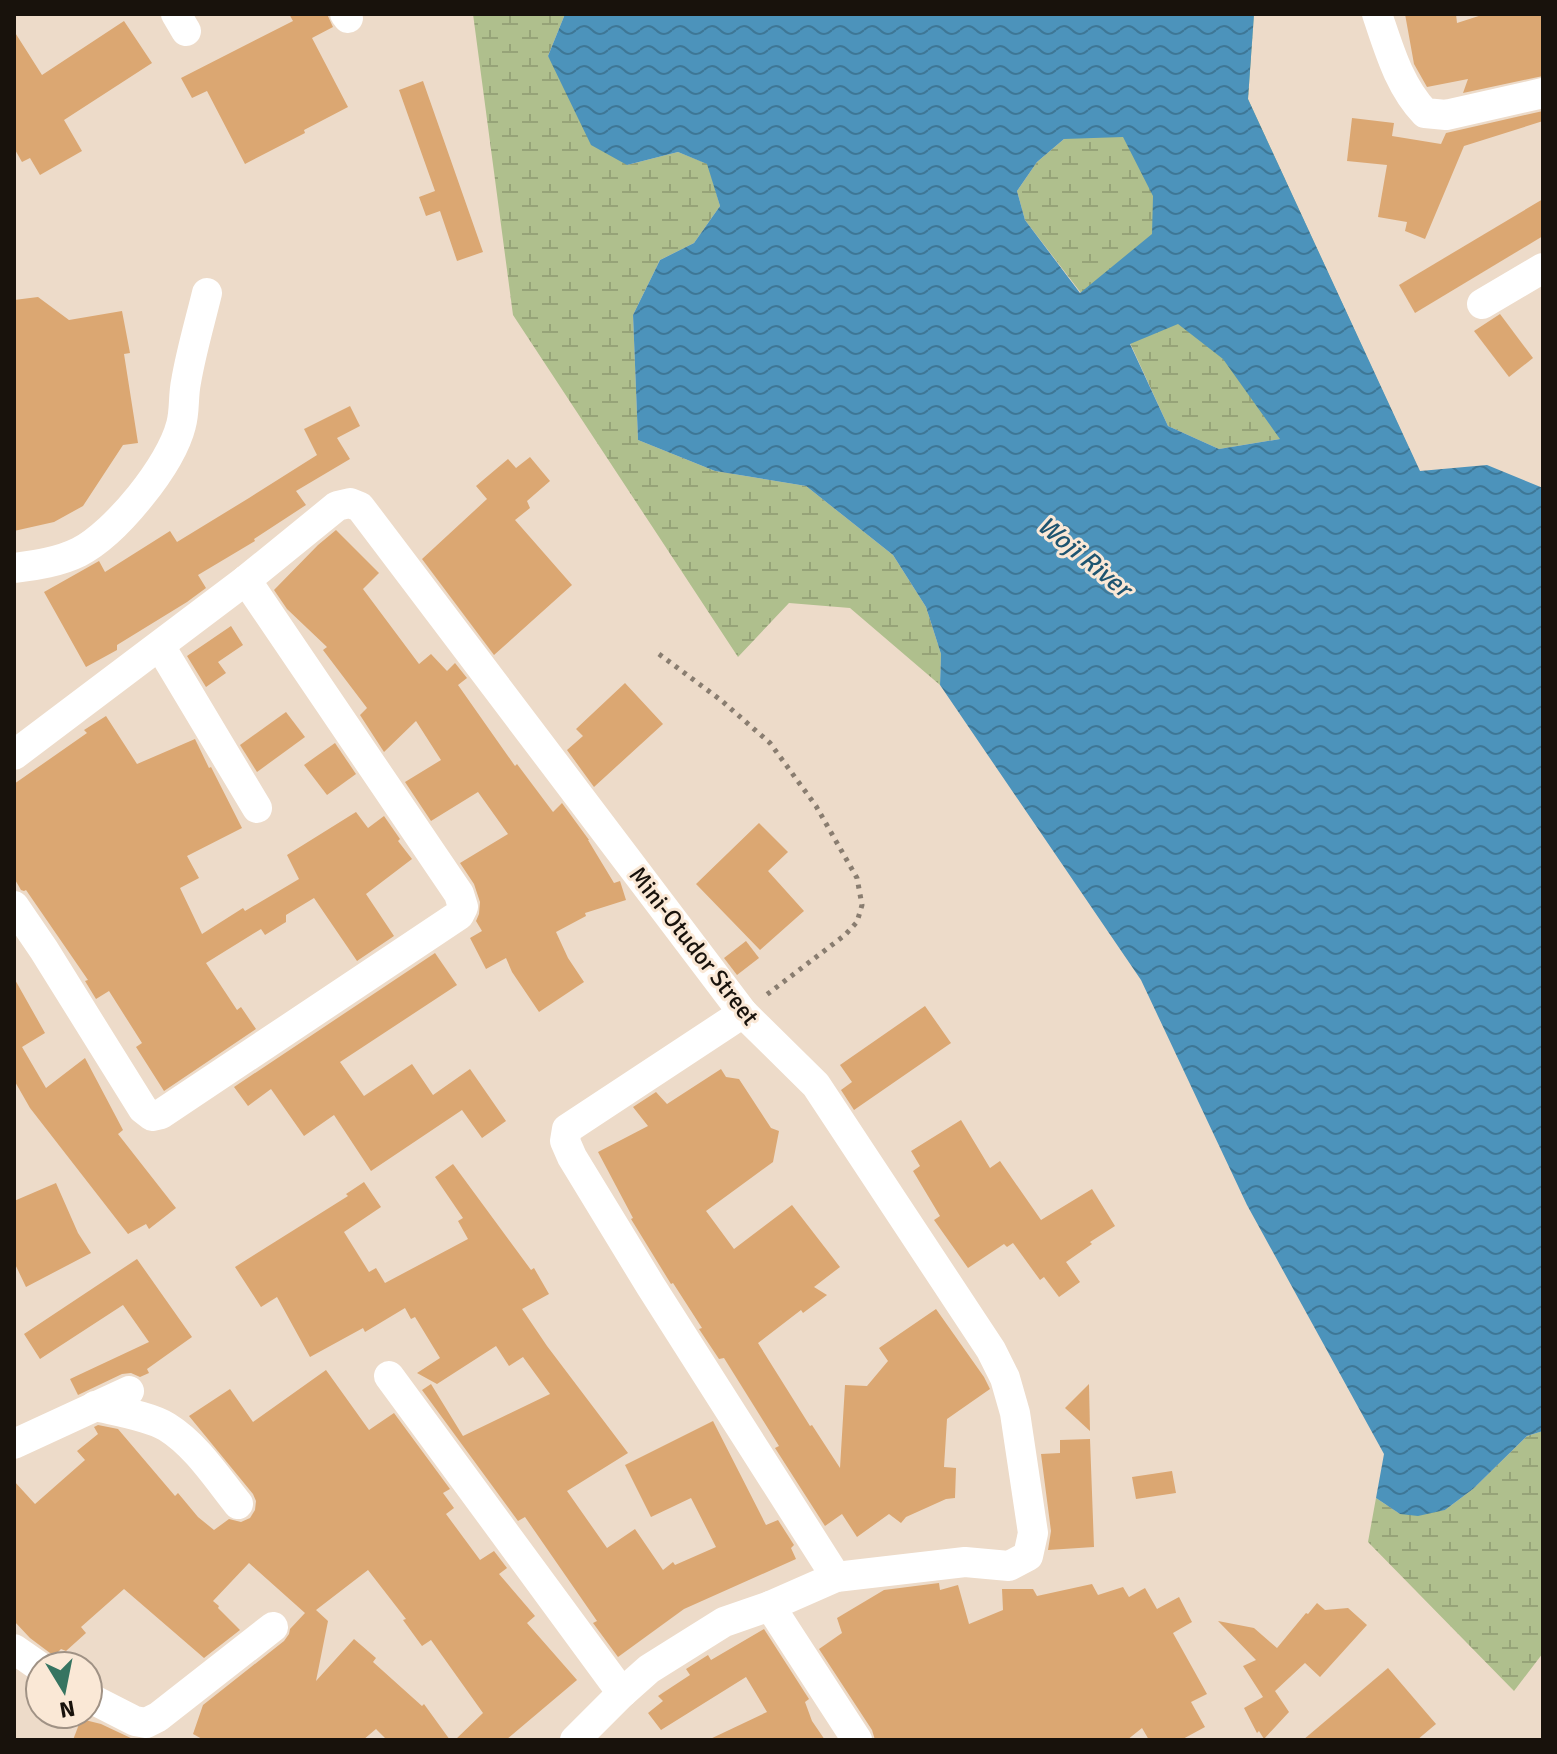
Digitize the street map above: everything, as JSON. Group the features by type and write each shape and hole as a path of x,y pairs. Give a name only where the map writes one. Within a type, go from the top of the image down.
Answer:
{"street":[{"path":"1377,14 1399,76 1425,113 1446,115 1543,93"},
{"path":"1482,304 1543,268"},
{"path":"14,568 47,563 77,553 97,541 128,510 165,464 181,425 185,384 207,293"},
{"name":"Mini-Otudor Street","path":"14,755 246,580 337,506 350,503 360,507 743,1013 816,1085 991,1350 1005,1378 1015,1413 1033,1533 1028,1556 1009,1566 965,1562 836,1577 724,1622 657,1663 575,1740"},
{"path":"14,906 143,1109 152,1116 161,1114 459,915 463,907 459,894 246,580"},
{"path":"160,646 257,808"},
{"path":"743,1013 567,1129 565,1141 650,1285 836,1577"},
{"path":"389,1376 622,1693"},
{"path":"14,1444 129,1391"},
{"path":"95,1406 166,1426 199,1454 238,1504"},
{"path":"770,1606 857,1740"},
{"path":"104,1705 135,1721 146,1723 158,1717 273,1627"}],"path":[{"path":"659,654 722,701 770,743 816,806 857,878 862,905 857,922 845,935 743,1013"}],"green space":[{"path":"473,14 565,14 548,56 627,165 678,152 708,164 720,206 694,243 660,260 633,315 638,440 715,471 806,486 893,555 926,607 941,654 940,685 850,608 789,603 738,657 513,315"},
{"path":"1254,14 1248,99 1420,472 1280,439 1219,449 1168,426 1130,343 1081,293 1025,220 1017,191 1037,162 1064,139"},
{"path":"1543,1431 1543,1653 1514,1691 1368,1542 1376,1498 1400,1514 1445,1510 1473,1489 1527,1436"}],"water":[{"name":"Woji River","path":"565,14 1254,14 1248,99 1420,471 1487,465 1543,488 1543,1431 1527,1436 1473,1489 1445,1510 1418,1516 1400,1514 1376,1498 1384,1454 1247,1205 1141,980 940,685 941,654 926,607 893,555 806,486 715,471 638,440 633,315 660,260 694,243 720,206 707,164 678,152 627,165 591,145 548,56","holes":["1123,137 1153,196 1152,234 1080,293 1025,220 1017,191 1037,162 1064,139","1178,324 1223,359 1280,439 1219,449 1168,426 1130,344"]}],"building":[{"path":"289,14 327,14 333,27 312,38 348,107 245,164 207,91 192,98 181,78 293,21"},
{"path":"1405,14 1456,14 1457,23 1485,14 1543,14 1543,76 1463,93 1468,79 1427,87 1414,64"},
{"path":"124,21 152,63 64,120 82,151 40,175 30,158 22,162 14,148 14,31 42,75"},
{"path":"423,81 483,252 457,261 440,211 426,216 419,197 435,191 399,90"},
{"path":"1543,111 1543,121 1464,146 1425,239 1405,231 1407,222 1378,217 1387,165 1347,161 1352,118 1394,123 1392,136 1441,144 1446,133"},
{"path":"1543,199 1543,236 1415,313 1399,285"},
{"path":"38,297 69,320 122,311 130,353 124,354 138,443 123,445 83,506 54,522 14,531 14,300"},
{"path":"1500,314 1533,358 1509,377 1474,331"},
{"path":"350,406 360,426 337,438 350,459 296,491 306,505 255,541 198,575 206,588 117,645 117,650 86,667 44,592 99,561 105,572 170,531 177,542 317,455 304,429"},
{"path":"530,457 550,481 527,501 530,508 515,520 572,585 494,655 422,559 487,499 476,486 508,459 516,468"},
{"path":"336,530 379,573 363,589 419,664 431,654 447,671 455,663 467,678 458,685 515,766 517,764 553,812 562,803 589,840 614,883 620,881 626,900 585,913 586,916 556,932 584,982 539,1012 506,958 486,969 470,938 482,931 476,921 480,902 474,884 460,863 508,834 478,792 431,821 405,782 441,760 416,721 384,752 360,715 367,708 323,650 327,647 287,609 274,590"},
{"path":"231,626 243,645 218,662 226,673 206,687 187,656"},
{"path":"625,683 663,724 594,787 567,750 583,736 576,729"},
{"path":"286,712 305,737 257,772 240,745"},
{"path":"106,716 137,764 195,739 242,828 187,856 199,878 180,888 202,934 299,879 287,855 356,812 368,828 384,816 412,859 366,894 394,936 357,961 314,898 286,915 286,922 265,935 261,929 206,963 237,1010 241,1007 256,1029 164,1091 136,1047 142,1043 109,991 96,999 85,981 88,980 26,890 21,890 14,878 14,784"},
{"path":"335,743 356,774 327,795 304,765"},
{"path":"759,823 788,852 768,871 804,911 760,950 696,884"},
{"path":"746,941 759,958 737,975 724,958"},
{"path":"435,953 457,985 340,1062 364,1096 412,1064 433,1095 470,1069 506,1121 482,1138 462,1110 371,1171 334,1115 304,1136 271,1089 248,1106 234,1087"},
{"path":"14,978 45,1033 22,1047 46,1088 85,1058 123,1130 118,1134 176,1208 149,1229 146,1224 128,1234 30,1108 14,1080"},
{"path":"925,1006 951,1043 854,1110 841,1090 852,1082 840,1065"},
{"path":"721,1069 726,1077 739,1079 771,1128 779,1131 773,1162 706,1211 734,1249 792,1205 840,1267 814,1287 827,1295 803,1313 801,1310 758,1343 840,1468 845,1385 867,1386 888,1361 879,1348 936,1309 990,1389 947,1419 944,1467 956,1468 955,1498 906,1517 901,1523 889,1514 857,1537 842,1514 825,1526 775,1448 779,1446 724,1358 719,1359 631,1219 598,1152 648,1126 633,1107 656,1092 667,1104"},
{"path":"961,1120 990,1168 1000,1161 1041,1220 1092,1189 1115,1226 1066,1262 1080,1282 1059,1297 1044,1277 1040,1280 1013,1243 1007,1247 1004,1244 968,1268 934,1220 940,1216 913,1171 920,1166 911,1151"},
{"path":"453,1164 531,1270 534,1268 549,1294 522,1309 628,1453 567,1491 607,1548 635,1529 663,1570 673,1562 675,1565 716,1547 691,1498 651,1517 625,1465 713,1421 766,1525 778,1520 794,1545 791,1548 796,1559 684,1609 618,1657 593,1623 597,1621 525,1517 518,1521 422,1390 431,1384 463,1436 550,1394 523,1357 509,1366 496,1346 437,1384 417,1373 440,1358 415,1317 411,1319 405,1308 365,1332 363,1328 310,1357 277,1297 261,1307 235,1267 348,1196 346,1194 364,1182 381,1207 344,1232 369,1272 376,1268 385,1283 468,1239 458,1221 463,1218 435,1177"},
{"path":"56,1183 78,1233 91,1253 26,1287 14,1262 14,1201"},
{"path":"137,1259 192,1337 147,1369 149,1373 140,1377 131,1373 122,1374 78,1395 70,1379 149,1342 123,1305 40,1359 24,1334"},
{"path":"326,1370 369,1430 394,1413 450,1489 443,1493 454,1508 446,1514 480,1560 494,1551 507,1568 499,1574 535,1616 527,1623 577,1680 506,1740 455,1740 483,1713 431,1640 422,1646 403,1620 406,1619 368,1570 316,1610 328,1621 316,1681 354,1639 376,1658 373,1662 422,1706 424,1704 450,1740 387,1740 376,1729 363,1740 204,1740 193,1734 203,1705 284,1641 305,1613 249,1563 213,1601 240,1630 204,1658 124,1589 81,1627 86,1633 67,1650 46,1650 14,1621 14,1481 35,1504 85,1460 77,1451 98,1434 94,1427 118,1429 175,1496 178,1493 198,1517 214,1530 229,1519 241,1522 250,1518 256,1501 189,1416 230,1389 253,1422"},
{"path":"1089,1384 1090,1431 1065,1408"},
{"path":"1090,1439 1094,1547 1048,1550 1051,1531 1041,1454 1060,1453 1060,1440"},
{"path":"1172,1471 1176,1493 1136,1499 1132,1477"},
{"path":"939,1583 940,1590 958,1585 969,1624 1003,1610 1002,1589 1033,1589 1037,1596 1092,1584 1098,1595 1123,1587 1129,1597 1145,1588 1157,1609 1179,1597 1192,1622 1173,1633 1207,1694 1191,1702 1205,1727 1181,1740 1149,1740 1142,1728 1127,1740 875,1740 872,1730 819,1649 842,1633 837,1618 884,1590"},
{"path":"1317,1603 1325,1610 1348,1608 1367,1625 1320,1677 1305,1663 1275,1691 1289,1712 1264,1739 1259,1731 1257,1733 1244,1708 1263,1697 1243,1666 1256,1660 1218,1621 1254,1628 1277,1648"},
{"path":"764,1629 809,1699 805,1702 812,1721 825,1740 708,1740 767,1712 746,1677 661,1730 648,1713 663,1701 658,1696 690,1675 686,1669 708,1655 711,1660"},
{"path":"1388,1668 1436,1724 1417,1740 1303,1740"},
{"path":"104,1725 135,1740 73,1740 77,1730 104,1730"}]}
